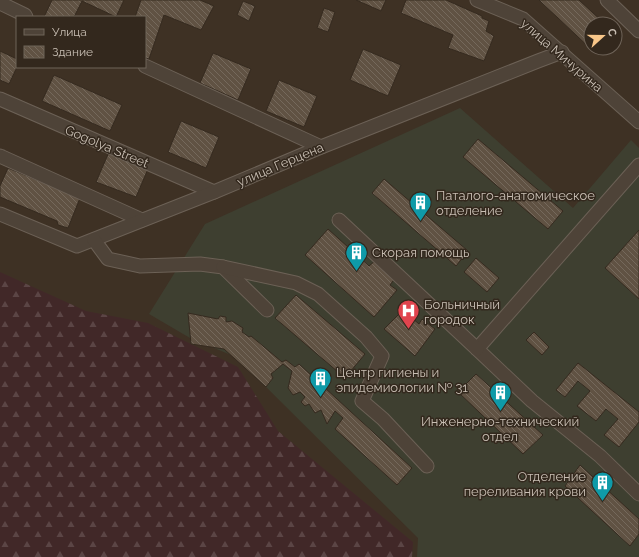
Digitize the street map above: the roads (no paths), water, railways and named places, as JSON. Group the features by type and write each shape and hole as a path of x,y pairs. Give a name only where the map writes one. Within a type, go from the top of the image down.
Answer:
{"street":[{"name":"улица Мичурина","path":"477,0 522,19 562,52 639,122"},
{"path":"607,0 639,31"},
{"path":"0,4 26,16"},
{"name":"улица Герцена","path":"0,214 77,246 214,192 321,147 562,52"},
{"path":"146,66 321,147"},
{"name":"Gogolya Street","path":"0,99 214,192"},
{"path":"0,156 142,220"},
{"path":"477,349 639,165"},
{"path":"339,220 532,401 600,456 639,494"},
{"path":"94,240 108,259 140,266 200,264 223,267 296,283 318,294 366,337 382,356 362,401 383,419 427,466"},
{"path":"223,267 267,310"}],"place":[{"name":"Паталого-анатомическое отделение","path":"420,222"},
{"name":"Скорая помощь","path":"356,272"},
{"name":"Больничный городок","path":"408,330"},
{"name":"Центр гигиены и эпидемиологии № 31","path":"320,398"},
{"name":"Инженерно-технический отдел","path":"500,412"},
{"name":"Отделение переливания крови","path":"602,502"}]}
